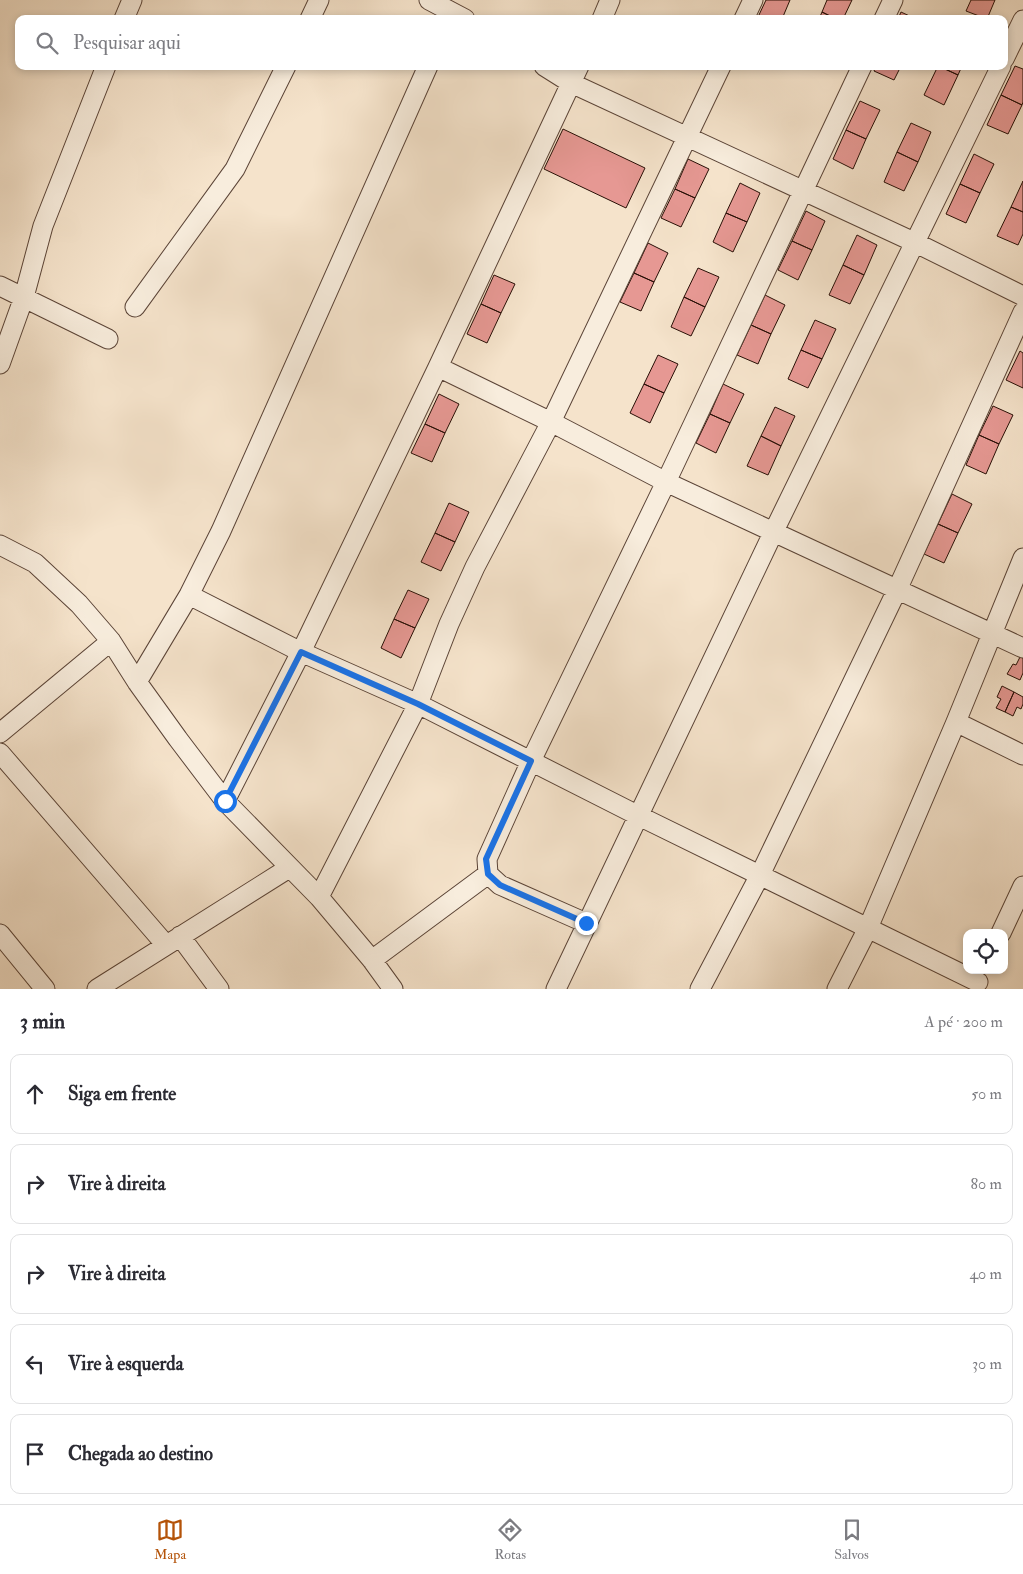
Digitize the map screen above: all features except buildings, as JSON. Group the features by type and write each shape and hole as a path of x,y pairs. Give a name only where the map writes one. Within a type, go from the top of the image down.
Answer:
{"street":[{"path":"126,15 132,0"},
{"path":"312,15 319,0"},
{"path":"429,0 456,12"},
{"path":"604,15 610,0"},
{"path":"746,15 753,0"},
{"path":"886,15 893,0"},
{"path":"1008,51 1023,20"},
{"path":"0,364 24,297 43,226 104,70"},
{"path":"135,307 235,169 284,70"},
{"path":"137,682 189,595 221,531 426,70"},
{"path":"558,70 575,75 687,136 916,243 1023,296"},
{"path":"319,898 418,704 449,624 475,567 551,422 719,70"},
{"path":"586,923 500,885 488,874 486,859 860,70"},
{"path":"556,989 773,533 999,70"},
{"path":"225,801 301,652 438,367 575,75"},
{"path":"0,286 108,339"},
{"path":"700,989 760,875 897,590 1023,312"},
{"path":"438,367 551,422 666,482 1023,648"},
{"path":"0,545 35,563 79,604 111,641 137,682 225,801 319,898 372,960 393,989"},
{"path":"837,989 868,928 956,722 1023,558"},
{"path":"189,595 301,652 418,704 639,816 979,980"},
{"path":"0,733 111,641"},
{"path":"956,722 1023,754"},
{"path":"0,753 219,989"},
{"path":"97,989 289,868"},
{"path":"372,960 488,874"},
{"path":"1003,929 1023,886"},
{"path":"0,934 45,989"}],"route":[{"path":"225,801 301,652 418,704 531,761 486,859 488,874 500,885 586,923"}]}
